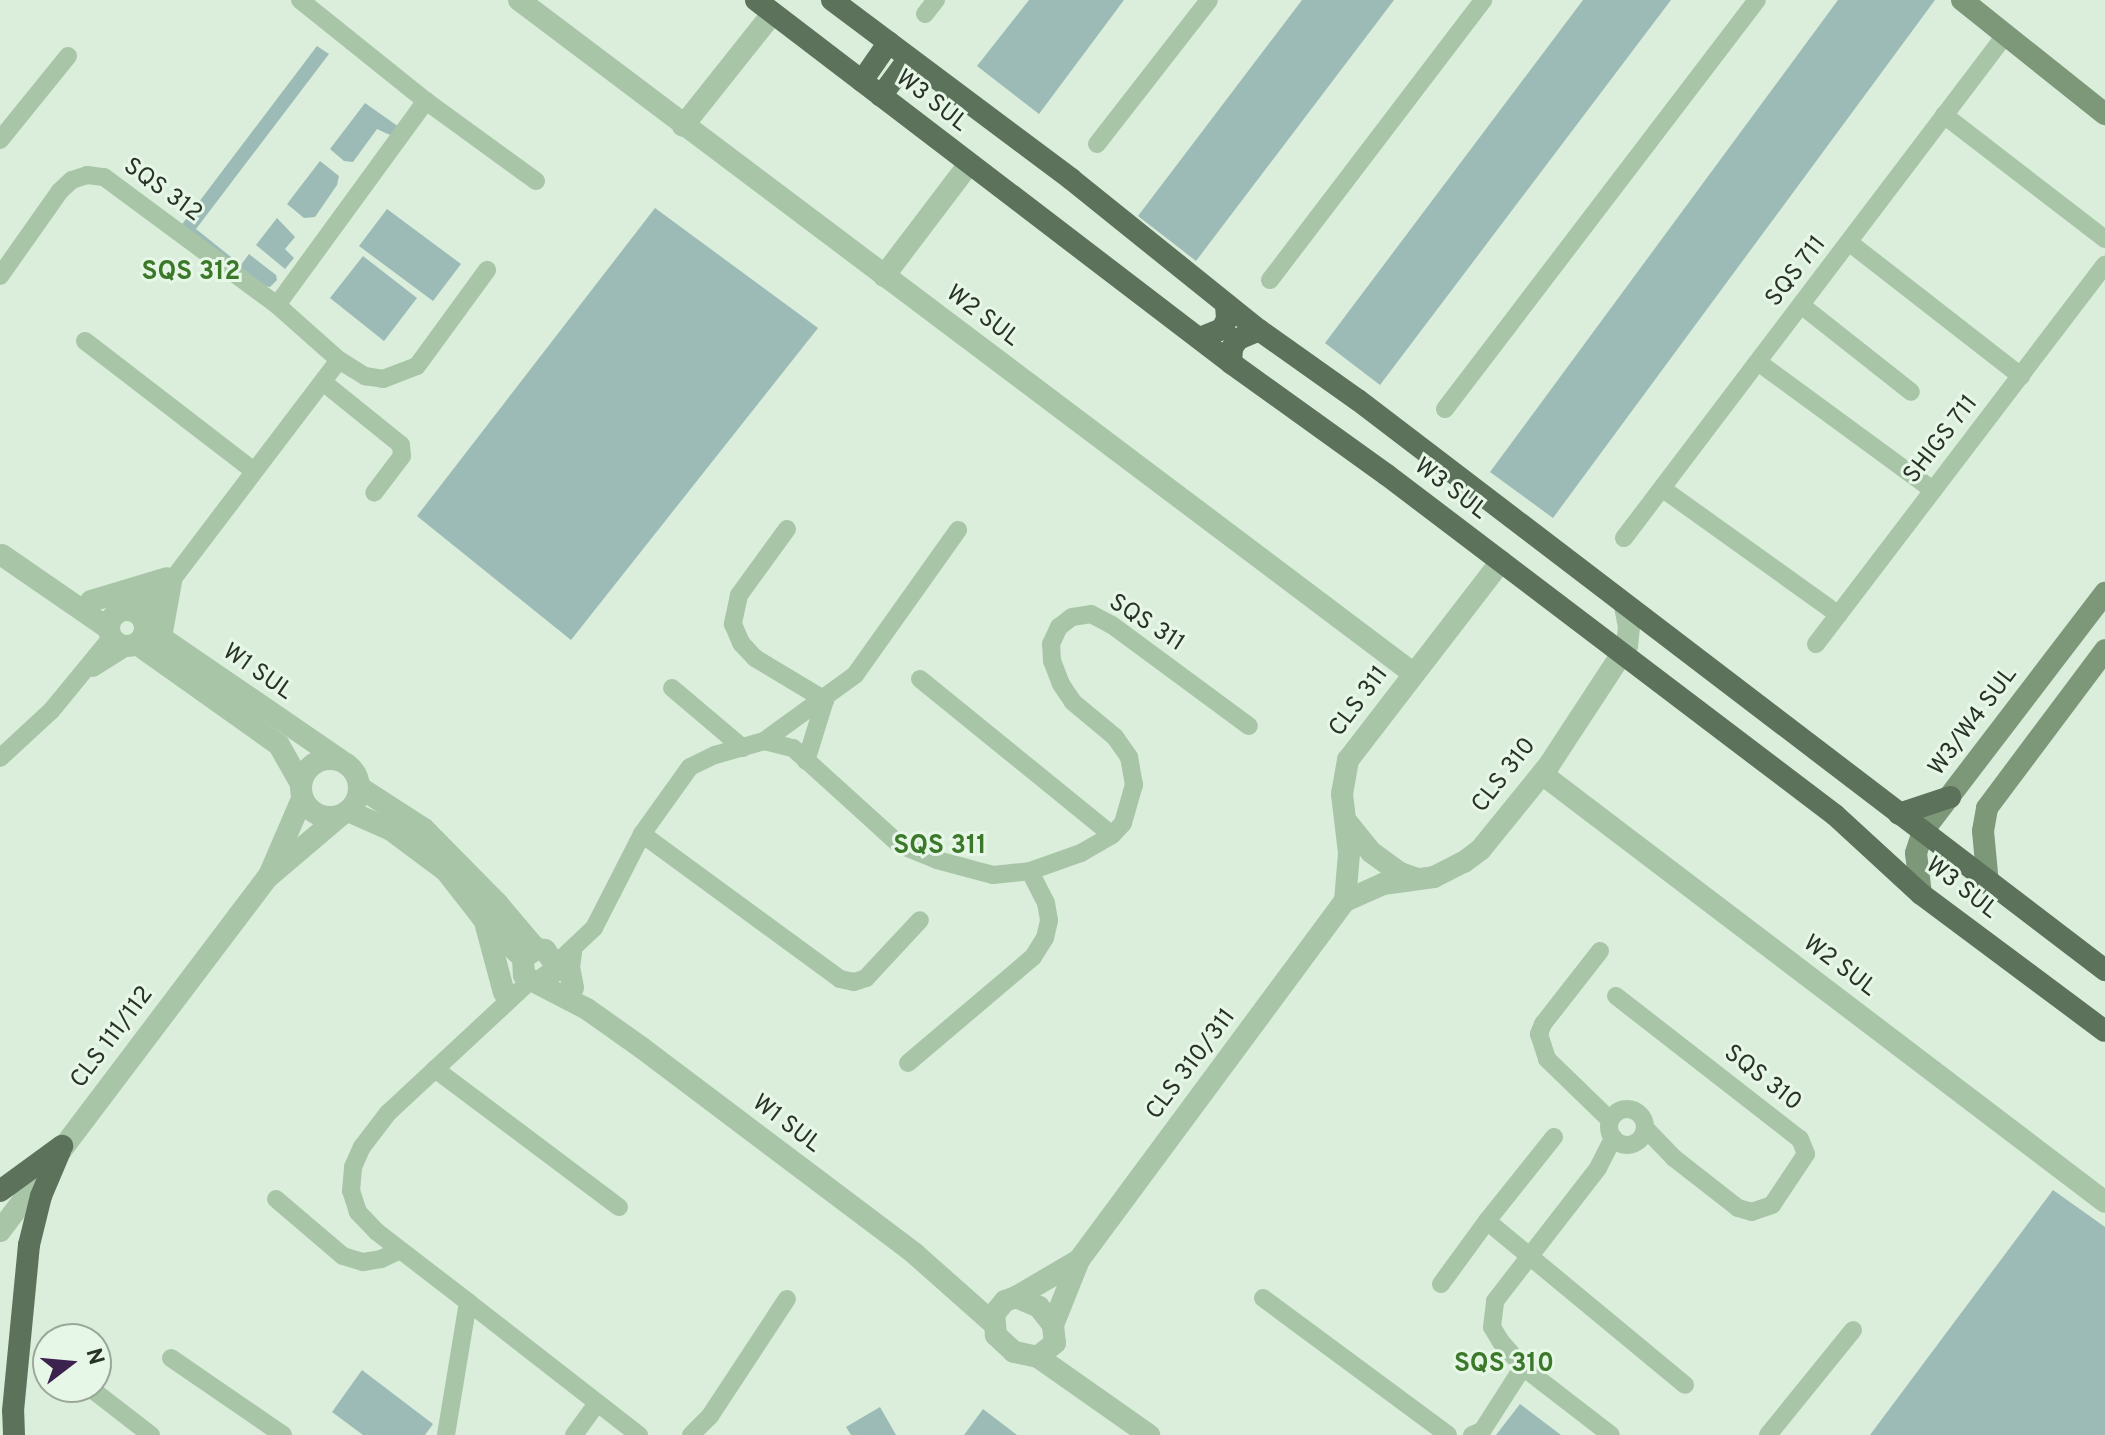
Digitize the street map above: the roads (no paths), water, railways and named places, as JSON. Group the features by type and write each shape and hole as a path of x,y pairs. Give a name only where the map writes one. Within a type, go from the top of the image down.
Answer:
{"main road":[{"name":"W3 SUL","path":"832,0 1071,179 1259,330 1348,392 1923,831 1988,884 2105,970"},
{"path":"1962,0 2105,114"},
{"name":"W3 SUL","path":"765,6 1231,363 1501,561 1835,815 1921,894 2105,1031"},
{"path":"862,81 889,42"},
{"path":"881,96 909,58"},
{"path":"1200,338 1222,329 1227,319 1226,304"},
{"path":"1231,363 1232,348 1238,339 1259,330"},
{"name":"W3/W4 SUL","path":"1923,831 2105,593"},
{"path":"2065,646 2091,669"},
{"path":"1988,884 1983,831 1987,808 2105,650"},
{"path":"1899,814 1950,797"},
{"path":"1921,894 1916,853 1923,831"},
{"path":"0,1191 63,1147"},
{"path":"14,1435 13,1411 29,1245 41,1196 63,1147"},
{"path":"0,1360 0,1381"}],"street":[{"path":"300,0 426,101 536,181"},
{"name":"W2 SUL","path":"519,0 1414,674"},
{"path":"1097,144 1209,0"},
{"path":"1270,280 1483,0"},
{"path":"1445,409 1757,0"},
{"path":"683,126 765,6"},
{"name":"SQS 711","path":"1624,538 2006,34"},
{"path":"0,140 68,56"},
{"path":"277,305 426,101"},
{"path":"1944,115 2105,239"},
{"path":"884,276 969,164"},
{"name":"SQS 312","path":"0,276 60,191 72,180 87,175 104,177 277,305 339,360 365,376 383,379 417,366 487,270"},
{"path":"1850,243 2021,376"},
{"name":"SHIGS 711","path":"1816,644 2105,265"},
{"path":"1801,305 1911,392"},
{"path":"85,341 254,471"},
{"path":"0,758 131,629 339,360"},
{"path":"1758,362 1933,490"},
{"path":"323,382 401,445 402,456 374,493"},
{"path":"1663,489 1839,615"},
{"path":"787,529 739,595 733,624 741,643 755,658 825,700"},
{"path":"492,1019 504,993 594,928 642,834 690,767 715,755 764,741 825,700 855,675 958,530"},
{"name":"W1 SUL","path":"2,555 61,594 131,629 279,745 302,791"},
{"name":"CLS 311","path":"1345,901 1349,875 1342,815 1342,777 1348,760 1501,561"},
{"path":"91,601 172,576"},
{"path":"131,629 172,576"},
{"name":"W1 SUL","path":"61,594 91,601 340,760"},
{"name":"CLS 310","path":"1345,901 1383,884 1418,880 1448,871 1481,849 1542,774 1622,655 1629,634 1625,606"},
{"name":"SQS 311","path":"1112,835 1123,823 1134,785 1129,757 1115,737 1073,702 1061,684 1052,661 1051,644 1059,627 1072,617 1091,614 1112,625 1249,726"},
{"path":"764,741 793,748 900,845 937,860 993,875 1030,871 1081,853 1112,835 920,679"},
{"path":"672,688 743,748"},
{"path":"806,761 825,700"},
{"path":"319,760 340,760 349,766 359,787 358,796 344,813 325,817 311,811 302,791 304,774 319,760"},
{"name":"W2 SUL","path":"1542,774 2105,1202"},
{"name":"W1 SUL","path":"359,787 424,829 497,903 587,1009 915,1254 993,1323"},
{"name":"CLS 111/112","path":"268,877 302,791"},
{"name":"W1 SUL","path":"344,813 411,842 446,871 485,921 545,962 573,988 587,1009"},
{"name":"CLS 111/112","path":"0,1231 268,877 344,813"},
{"path":"1342,815 1371,852 1400,873 1418,880"},
{"path":"642,834 840,979 854,982 866,978 920,920"},
{"path":"908,1063 1033,957 1045,938 1049,920 1046,903 1030,871"},
{"name":"CLS 310/311","path":"1055,1329 1079,1260 1345,901"},
{"path":"485,921 504,993"},
{"name":"SQS 310","path":"1600,951 1543,1024 1539,1034 1547,1059 1626,1130 1674,1158 1738,1208 1752,1212 1772,1205 1804,1160 1806,1149 1800,1139 1616,996"},
{"path":"545,962 492,1019 388,1113 362,1147 353,1167 351,1191 358,1212 400,1250 639,1435"},
{"path":"435,1069 619,1207"},
{"path":"1611,1435 1523,1367 1501,1342 1492,1327 1491,1314 1495,1301 1626,1130"},
{"path":"1441,1284 1554,1137"},
{"path":"276,1199 343,1256 363,1262 381,1259 400,1250"},
{"path":"1487,1221 1685,1385"},
{"name":"CLS 310/311","path":"1010,1299 1079,1260"},
{"name":"W1 SUL","path":"951,1285 1010,1299"},
{"path":"1263,1298 1448,1435"},
{"path":"691,1435 710,1416 787,1299"},
{"path":"1093,1394 1039,1307 1010,1299 994,1314 996,1335 1004,1345 1014,1352 1038,1357 1149,1435"},
{"path":"446,1435 468,1302"},
{"path":"1038,1357 1050,1349 1055,1329"},
{"path":"1768,1435 1853,1330"},
{"path":"171,1358 283,1435"},
{"path":"1472,1435 1482,1431 1523,1367"},
{"path":"110,1403 151,1435"},
{"path":"574,1435 597,1403"}],"district":[{"name":"SQS 312","path":"191,273"},
{"name":"SQS 311","path":"940,847"},
{"name":"SQS 310","path":"1504,1365"}]}
